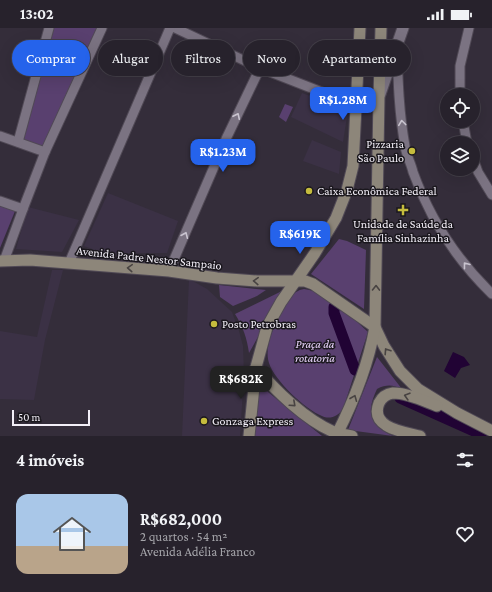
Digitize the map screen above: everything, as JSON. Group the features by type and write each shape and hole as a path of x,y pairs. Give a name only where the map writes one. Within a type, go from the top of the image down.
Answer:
{"main road":[{"path":"249,436 256,367 267,327 280,302 295,282 336,218 342,205 353,166 360,28"},
{"path":"337,435 359,387 372,345 375,327 379,96 382,28"},
{"name":"Avenida Padre Nestor Sampaio","path":"2,261 30,260 69,263 169,271 257,281 305,281 313,284 375,327"},
{"path":"375,327 384,346 400,371 418,388 457,413 492,431"},
{"path":"256,367 272,386 309,418 337,435 352,436"},
{"path":"420,436 387,427 381,422 377,414 377,407 381,399 388,394 404,395 457,413"}],"street":[{"path":"18,142 49,28"},
{"path":"2,261 46,152 102,28"},
{"path":"69,263 170,28"},
{"path":"175,28 243,60"},
{"path":"399,40 403,28"},
{"path":"460,88 460,66 469,28"},
{"path":"169,271 226,139 256,76"},
{"path":"281,76 355,104"},
{"path":"379,96 386,76"},
{"path":"398,76 405,147 421,195 445,239 476,278 492,294"},
{"path":"0,136 46,152"},
{"path":"480,175 492,195"},
{"path":"0,201 23,209"}],"shaded area":[{"path":"302,93 348,110 343,142 291,117"},
{"path":"312,140 341,152 339,174 303,161"},
{"path":"108,193 178,221 167,253 103,253 84,246"},
{"path":"28,207 79,220 62,252 16,249"},
{"path":"52,270 63,270 45,340 34,400 0,399 0,331 37,337"},
{"path":"189,279 207,289 232,312 239,331 243,346 244,374 240,436 182,436"},
{"path":"453,352 464,357 470,365 461,368 455,378 444,371"}],"green space":[{"path":"50,28 99,28 90,48 90,40 47,40"},
{"path":"37,76 78,76 45,151 20,142"},
{"path":"285,104 293,107 286,122 279,117"},
{"path":"0,206 15,211 0,248"},
{"path":"339,239 366,250 364,309 311,274"},
{"path":"219,285 266,290 257,296 233,306 220,297"},
{"name":"Praça da rotatoria","path":"304,289 321,295 339,306 368,332 343,409 339,414 328,418 315,413 291,394 277,378 269,363 269,343 276,323 290,297 296,292"},
{"path":"284,290 249,353 244,333 235,314"},
{"path":"377,357 402,389 384,386 377,389 371,404 374,422 385,432 393,436 348,430"},
{"path":"261,383 268,392 322,436 253,436"}],"waterway":[{"path":"334,307 334,313 355,370"},
{"path":"400,398 485,436"}],"place":[{"name":"Pizzaria São Paulo","path":"412,151"},
{"name":"Caixa Econômica Federal","path":"309,191"},
{"name":"Unidade de Saúde da Família Sinhazinha","path":"403,210"},
{"name":"Posto Petrobras","path":"214,324"},
{"name":"Gonzaga Express","path":"204,421"}]}
